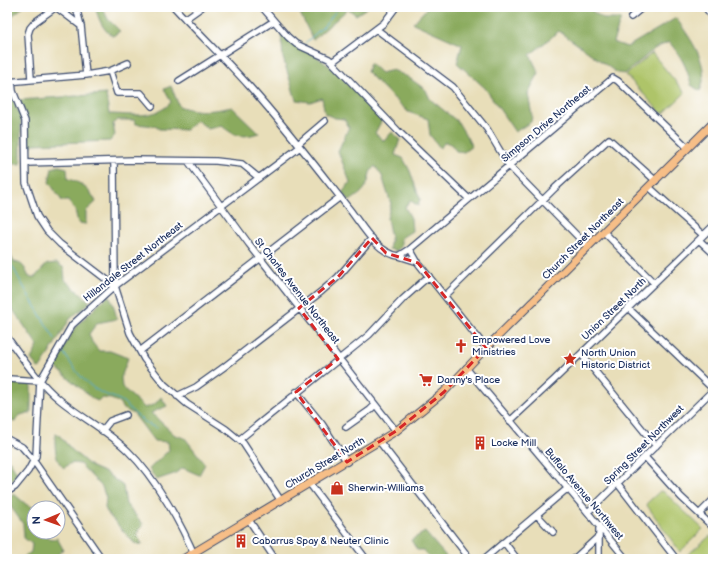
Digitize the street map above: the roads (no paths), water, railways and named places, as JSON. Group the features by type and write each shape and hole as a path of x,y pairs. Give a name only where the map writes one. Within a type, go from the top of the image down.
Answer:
{"main road":[{"name":"Church Street Northeast","path":"466,368 713,123"},
{"name":"Church Street North","path":"183,559 195,556 249,520 396,431 444,392 466,368"}],"street":[{"path":"30,79 28,34 30,28 56,7 81,26"},
{"path":"76,7 81,26 86,75"},
{"path":"174,7 220,55 299,145 372,238 386,253 418,263"},
{"path":"185,19 202,7"},
{"path":"262,7 296,44 323,55 332,62 398,131 468,200"},
{"path":"332,62 384,23 396,7"},
{"path":"631,17 643,7"},
{"path":"705,7 713,17"},
{"path":"179,81 274,21"},
{"path":"376,29 453,87 487,129 509,166 588,247"},
{"path":"115,286 60,244 40,221 29,196 25,175 25,121 9,81 86,75 110,71 128,63"},
{"path":"110,71 116,93 141,93 152,106"},
{"name":"Simpson Drive Northeast","path":"399,256 410,249 613,78 618,81 688,148"},
{"name":"Hillandale Street Northeast","path":"7,492 15,487 34,461 37,447 37,416 40,381 72,325 115,286 259,178 325,121"},
{"path":"445,296 542,201 610,138 656,181"},
{"path":"26,163 114,161 235,162 246,166 259,178"},
{"path":"114,161 115,286 126,321 140,351 153,371 177,396 240,439 252,454 281,501"},
{"name":"St Charles Avenue Northeast","path":"188,161 259,257 396,431"},
{"path":"649,187 701,237 713,253"},
{"path":"140,351 259,257 340,197"},
{"name":"Union Street North","path":"510,421 713,226"},
{"path":"604,232 654,283"},
{"path":"177,396 196,387 224,367 338,277 372,238"},
{"path":"410,249 418,263 486,348"},
{"path":"240,439 379,326 403,299 429,276"},
{"path":"628,308 713,390"},
{"path":"7,337 40,381 59,399 128,451 148,475 191,545 195,556"},
{"path":"581,354 656,446"},
{"name":"Buffalo Avenue Northwest","path":"466,368 626,559"},
{"path":"9,379 40,381"},
{"name":"Spring Street Northwest","path":"588,512 713,390"},
{"path":"296,392 322,424 347,462"},
{"path":"346,427 375,405"},
{"path":"102,430 110,421 126,415"},
{"path":"7,439 22,447 34,461 102,559"},
{"path":"379,442 470,559"},
{"path":"645,456 713,527"},
{"path":"310,484 366,559"},
{"path":"618,484 676,559"},
{"path":"484,559 568,488"},
{"path":"699,514 713,500"},
{"path":"537,515 553,532"},
{"path":"249,520 275,559"},
{"path":"599,525 599,559"},
{"path":"574,559 599,536"},
{"path":"504,542 517,559"}],"waterway":[{"path":"305,43 324,26 339,7"},
{"path":"7,256 55,339"},
{"path":"61,348 82,378 100,392 123,402 147,424 157,428"}],"place":[{"name":"Empowered Love Ministries","path":"461,346"},
{"name":"North Union Historic District","path":"570,359"},
{"name":"Danny's Place","path":"426,380"},
{"name":"Locke Mill","path":"480,443"},
{"name":"Sherwin-Williams","path":"337,488"},
{"name":"Cabarrus Spay & Neuter Clinic","path":"241,541"}]}
